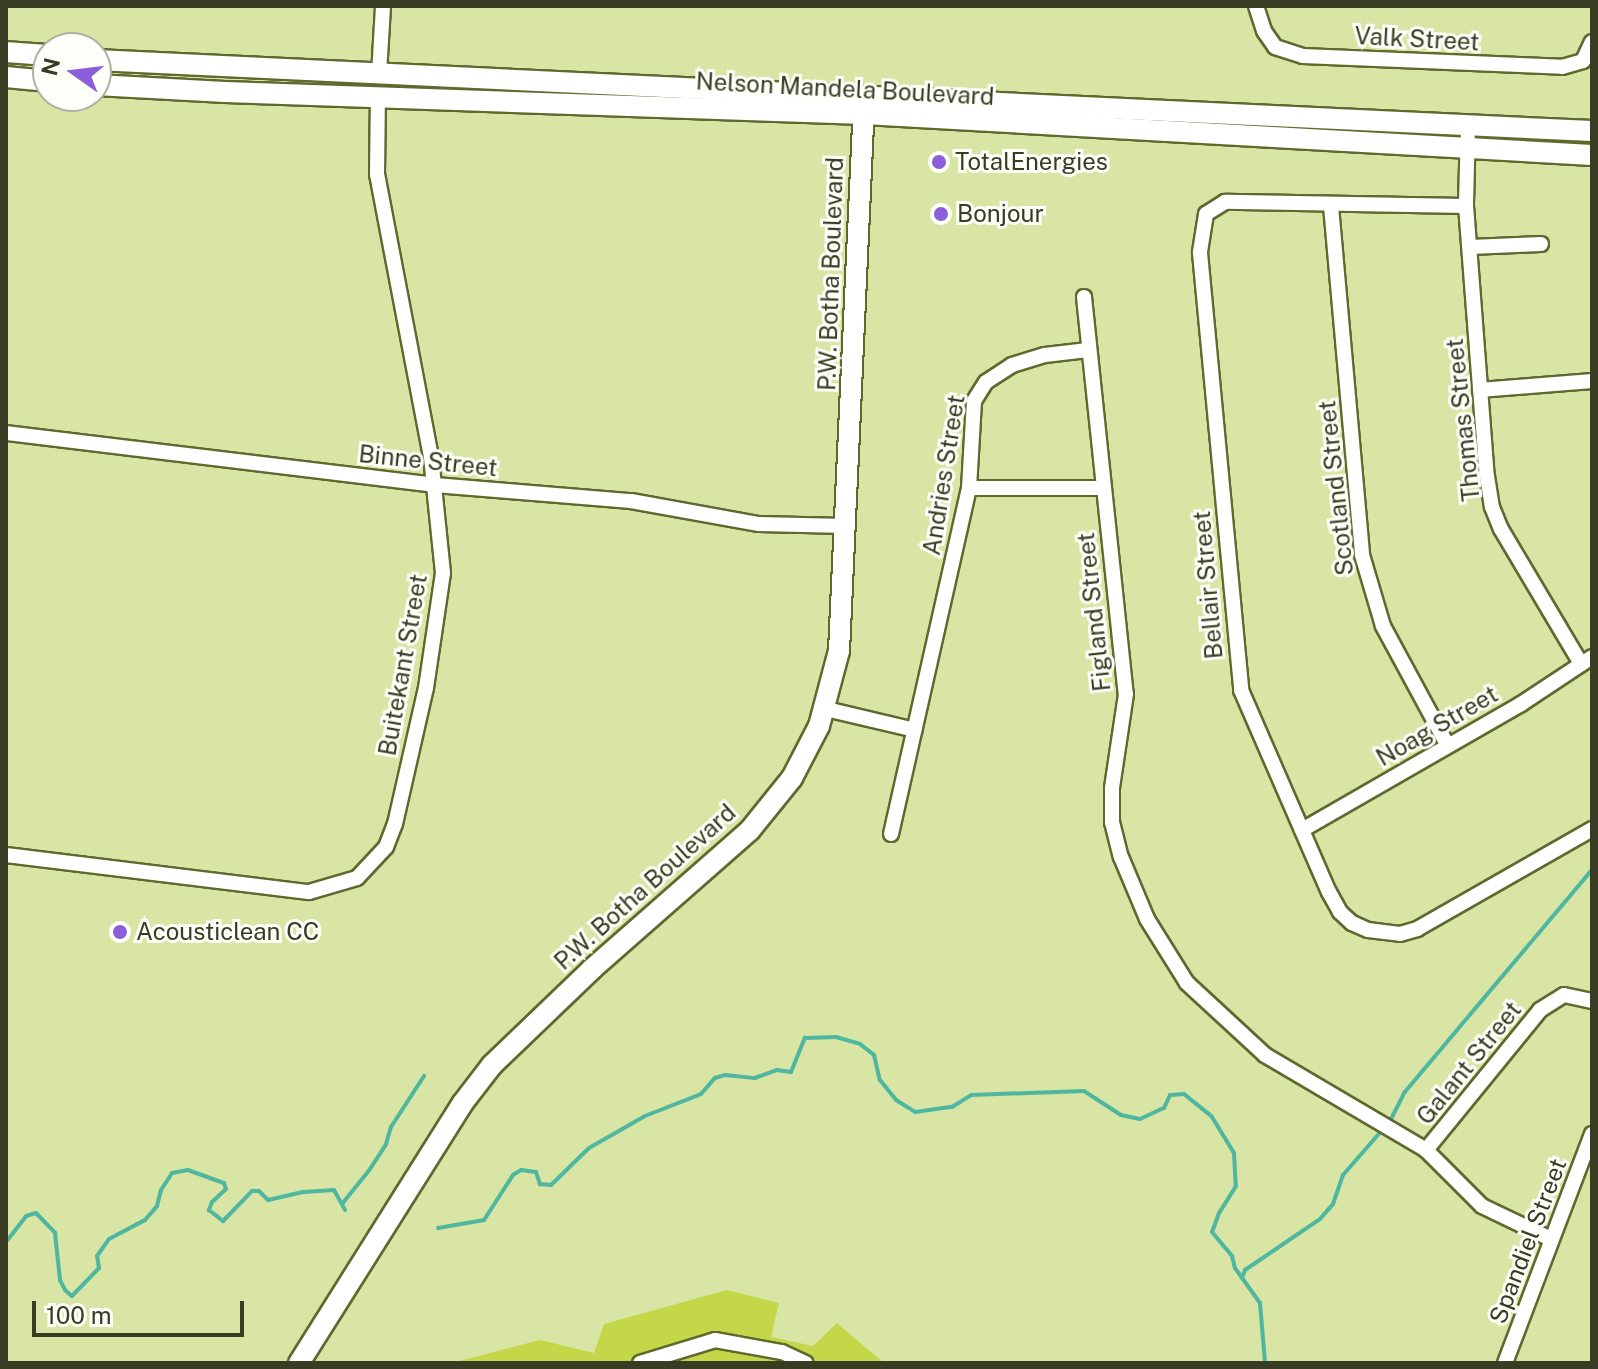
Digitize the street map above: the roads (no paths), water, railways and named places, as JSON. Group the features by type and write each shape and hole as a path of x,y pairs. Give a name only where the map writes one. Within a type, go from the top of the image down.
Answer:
{"street":[{"path":"378,95 383,6"},
{"name":"Valk Street","path":"1256,6 1264,31 1275,47 1303,56 1562,67 1583,61 1592,42"},
{"path":"6,52 32,54"},
{"name":"Nelson Mandela Boulevard","path":"112,61 626,85 864,104 1224,124 1592,131"},
{"path":"6,77 32,79"},
{"path":"624,106 626,85"},
{"name":"Nelson Mandela Boulevard","path":"112,86 624,106 864,104"},
{"name":"Buitekant Street","path":"6,855 309,892 357,878 371,867 386,847 395,824 440,609 443,573 435,485 379,184 375,140 378,95"},
{"name":"P.W. Botha Boulevard","path":"299,1363 462,1104 492,1065 592,969 750,830 792,778 826,709 839,651 864,104"},
{"name":"Nelson Mandela Boulevard","path":"1224,124 1467,148 1592,155"},
{"name":"Thomas Street","path":"1468,127 1466,206 1492,507 1501,529 1586,660"},
{"name":"Bellair Street","path":"1466,206 1225,202 1206,214 1200,237 1241,690 1340,912 1352,923 1368,930 1400,934 1435,920 1592,829"},
{"name":"Scotland Street","path":"1331,206 1362,555 1383,626 1448,746"},
{"path":"1470,247 1541,244"},
{"name":"Figland Street","path":"1084,297 1101,488 1126,694 1112,788 1112,822 1121,857 1147,919 1187,983 1265,1055 1287,1072 1426,1150 1482,1206 1551,1239"},
{"name":"Andries Street","path":"891,834 969,488 972,413 980,389 997,373 1030,358 1088,350"},
{"path":"1480,390 1592,381"},
{"name":"Binne Street","path":"6,433 435,485 631,501 759,524 846,526"},
{"path":"969,488 1101,488"},
{"name":"Noag Street","path":"1302,830 1448,746 1586,660"},
{"path":"826,709 915,730"},
{"name":"Galant Street","path":"1426,1150 1540,1010 1564,995 1592,1001"},
{"name":"Spandiel Street","path":"1505,1363 1592,1134"},
{"path":"640,1363 715,1340 782,1352 806,1363"}],"waterway":[{"path":"1389,1123 1404,1093 1592,870"},
{"path":"438,1228 484,1220 513,1175 521,1170 536,1172 540,1184 551,1185 589,1148 645,1116 701,1094 715,1078 725,1075 755,1078 777,1070 791,1072 805,1038 836,1037 860,1044 874,1055 880,1080 896,1100 915,1112 952,1107 971,1095 1084,1091 1121,1115 1140,1119 1164,1108 1170,1095 1184,1094 1212,1117 1234,1153 1236,1186 1219,1213 1212,1232 1232,1256 1235,1268 1260,1303 1265,1363"},
{"path":"342,1204 370,1169 386,1144 391,1127 424,1076"},
{"path":"1242,1278 1245,1270 1320,1219 1333,1204 1343,1175 1383,1129"},
{"path":"6,1242 26,1216 36,1213 55,1233 60,1280 72,1296 99,1268 97,1256 109,1239 145,1220 157,1206 161,1190 172,1173 188,1170 224,1183 226,1189 212,1202 209,1210 223,1221 252,1191 259,1191 268,1200 304,1192 334,1190 345,1210"}],"place":[{"name":"TotalEnergies","path":"939,162"},
{"name":"Bonjour","path":"941,214"},
{"name":"Acousticlean CC","path":"120,932"}]}
